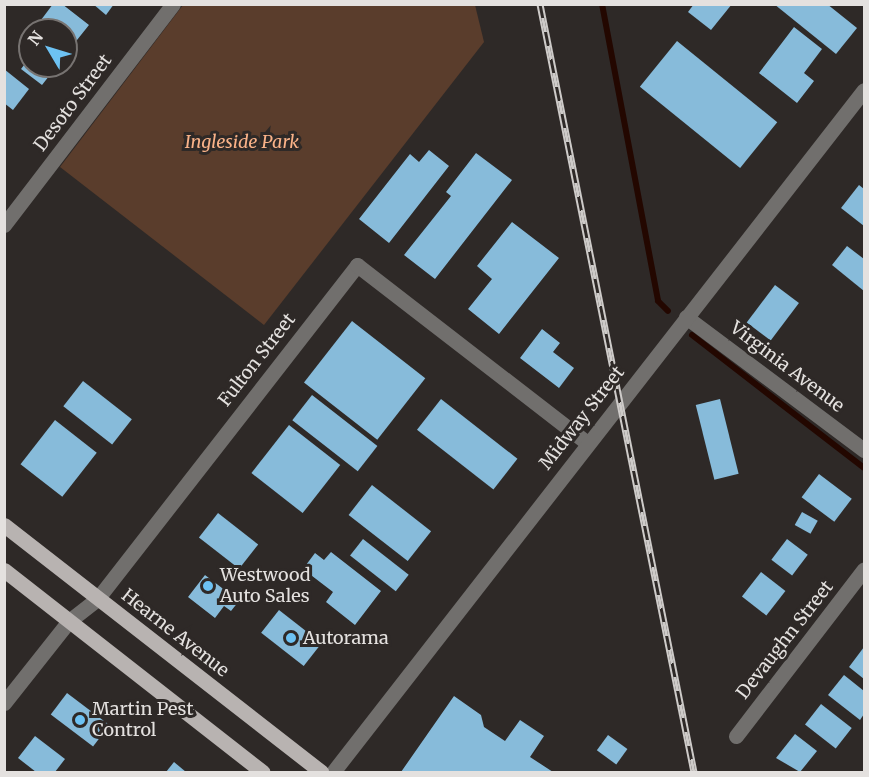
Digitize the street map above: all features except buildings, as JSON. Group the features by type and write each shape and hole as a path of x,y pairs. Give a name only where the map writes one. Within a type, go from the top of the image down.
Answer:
{"main road":[{"name":"Hearne Avenue","path":"4,525 321,772"},
{"path":"4,570 263,772"}],"street":[{"name":"Desoto Street","path":"4,225 173,4"},
{"name":"Midway Street","path":"333,772 864,90"},
{"name":"Fulton Street","path":"4,703 69,621 98,598 357,265 587,443"},
{"name":"Virginia Avenue","path":"686,317 864,450"},
{"name":"Devaughn Street","path":"736,735 864,569"}],"green space":[{"name":"Ingleside Park","path":"183,5 475,5 484,42 264,325 60,167"}],"waterway":[{"path":"602,4 658,301 668,311"},
{"path":"692,335 864,468"}],"railway":[{"path":"540,4 694,772"}],"place":[{"name":"Westwood Auto Sales","path":"208,586"},
{"name":"Autorama","path":"291,638"},
{"name":"Martin Pest Control","path":"80,720"}]}
